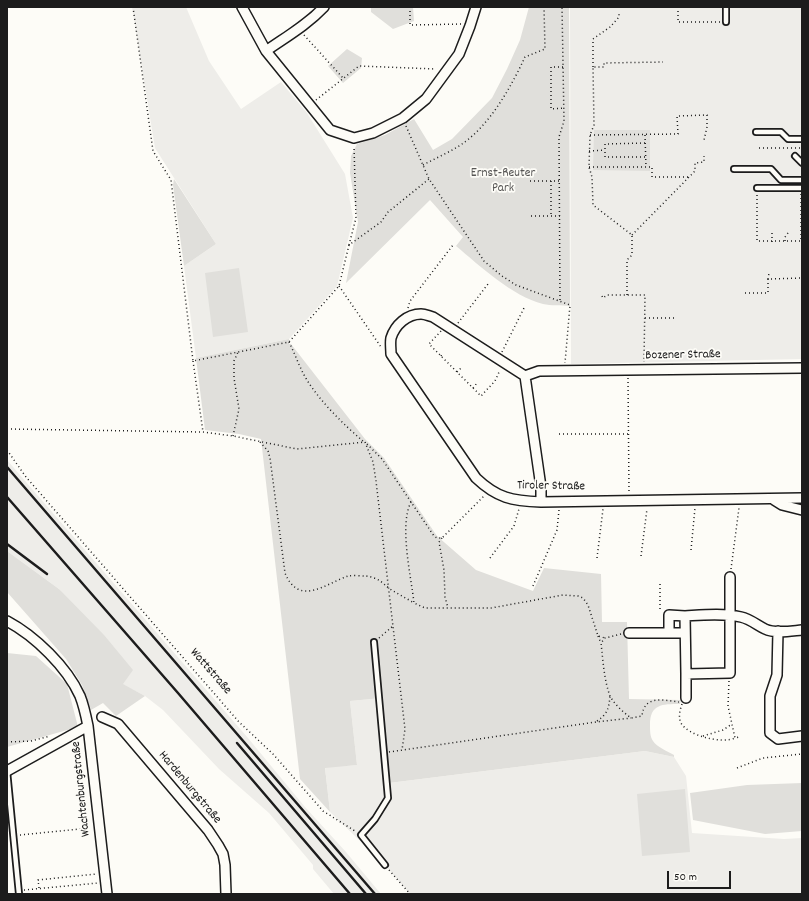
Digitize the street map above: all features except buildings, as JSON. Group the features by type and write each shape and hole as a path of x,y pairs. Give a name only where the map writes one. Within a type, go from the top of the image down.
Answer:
{"street":[{"path":"242,7 266,51 330,130 354,138 374,133 403,118 426,99 459,54 476,7"},
{"path":"266,51 299,29 324,7"},
{"path":"392,354 391,340 395,329 409,316 421,314 433,317 526,376 541,487 541,502"},
{"name":"Tiroler Straße","path":"392,354 476,478 490,490 506,498 541,502 774,500 802,498"},
{"name":"Bozener Straße","path":"526,376 539,371 802,368"},
{"name":"Tiroler Straße","path":"774,500 782,505 802,510"},
{"path":"686,674 730,673 730,578"},
{"path":"669,633 669,615 741,617 754,622 766,630 802,630"},
{"path":"684,700 686,674 685,616"},
{"path":"7,621 35,640 64,671 80,696 88,726"},
{"path":"778,631 777,675 770,696 770,733 778,739 802,736"},
{"path":"629,633 685,633"},
{"name":"Hardenburgstraße","path":"102,717 118,724 208,830 223,854 225,864 226,894"},
{"name":"Wachtenburgstraße","path":"7,771 88,726 107,894"}],"lane":[{"path":"726,7 726,22"},
{"path":"756,132 781,132 788,139 802,138"},
{"path":"795,156 802,162"},
{"path":"734,169 771,169 781,180 802,180"},
{"path":"757,188 802,188"},
{"path":"374,642 388,798 375,820 361,835 385,865"},
{"path":"7,771 18,892"}],"path":[{"path":"133,7 153,151 171,180 203,432"},
{"path":"410,7 410,25 463,24 470,26"},
{"path":"423,165 462,144 473,134 491,116 514,81 525,57 545,49 544,7"},
{"path":"560,301 559,137 564,121 562,7"},
{"path":"678,7 678,22 726,22"},
{"path":"619,12 619,17 610,27 593,39 594,125 590,135 589,166 592,177 593,205 632,235"},
{"path":"299,29 343,78"},
{"path":"593,67 604,67 604,63 663,62"},
{"path":"310,105 359,66 439,70 444,74"},
{"path":"563,67 551,67 551,109 564,108"},
{"path":"590,135 678,134 678,116 707,116 707,127 704,140"},
{"path":"403,118 429,179 484,261 516,285 570,305 565,371"},
{"path":"645,134 646,167"},
{"path":"193,362 289,342 339,286 356,218 354,138"},
{"path":"646,143 605,144 605,157 646,157"},
{"path":"759,148 802,148"},
{"path":"589,151 605,150"},
{"path":"627,295 627,260 632,255 632,235 689,177 695,170 695,163 704,162 704,156"},
{"path":"589,166 652,167 652,177 689,177"},
{"path":"349,245 380,222 388,212 429,179"},
{"path":"530,181 559,181"},
{"path":"551,181 551,216"},
{"path":"757,188 757,241 802,241 802,188"},
{"path":"531,216 560,216"},
{"path":"772,233 772,244"},
{"path":"785,241 785,237 788,233"},
{"path":"409,316 407,306 410,300 453,245"},
{"path":"745,293 768,293 769,273"},
{"path":"768,279 802,278"},
{"path":"488,284 449,327 429,344 481,396 495,381 501,361 525,306"},
{"path":"339,286 384,351 392,354"},
{"path":"602,296 603,298 607,294 645,295 644,370"},
{"path":"644,318 675,318"},
{"path":"289,342 304,374 314,389 345,425 365,442 382,460 434,536 437,538 442,538"},
{"path":"233,436 239,409 234,378 234,361 238,352"},
{"path":"457,372 461,368"},
{"path":"628,370 629,501"},
{"path":"472,388 477,383"},
{"path":"7,430 203,432 233,436 296,449 365,442"},
{"path":"560,434 629,434"},
{"path":"259,441 268,451 270,458 285,573 288,581 303,592 312,592 350,576 366,576 380,580 389,588 425,608 491,608 563,595 578,596 583,598 588,604 601,643 610,696 610,705 607,713 596,722"},
{"path":"365,442 373,462 389,588 405,729 402,750"},
{"name":"Wattstraße","path":"7,450 26,477 239,722 273,754 323,811 361,835"},
{"path":"448,608 445,597 445,578 439,542 490,490"},
{"path":"691,550 696,500"},
{"path":"730,578 740,500"},
{"path":"490,558 514,526 522,501"},
{"path":"597,558 603,501"},
{"path":"641,556 648,501"},
{"path":"411,502 407,509 406,538 414,603"},
{"path":"533,586 557,530 559,502"},
{"path":"660,584 660,615 669,615"},
{"path":"374,642 393,626"},
{"path":"598,636 605,638 629,633"},
{"path":"601,643 605,638"},
{"path":"730,673 728,706 735,738"},
{"path":"610,696 623,712 631,718"},
{"path":"384,753 642,716 642,710 646,705 650,701 657,700 684,700 679,713 679,718 681,724 689,730 703,736 724,741 739,738"},
{"path":"703,736 723,730 732,724"},
{"path":"7,742 30,741 53,735"},
{"path":"737,768 763,758 802,754"},
{"path":"13,835 99,827"},
{"path":"385,865 410,894"},
{"path":"39,888 38,880 105,878"},
{"path":"18,892 105,878"}],"shaded area":[{"path":"132,7 186,7 209,61 241,109 281,82 307,113 345,174 353,218 337,286 289,339 196,358 184,266 216,244 155,148"},
{"path":"570,7 802,7 802,359 571,364"},
{"path":"7,460 381,894 334,894 313,869 313,865 269,813 219,769 163,710 145,696 122,684 59,589 7,551"},
{"path":"382,698 389,783 645,751 674,757 686,776 692,833 784,839 802,838 802,894 410,894 385,865 330,812 325,767 357,765 350,701"}],"green space":[{"path":"371,7 413,7 414,21 393,29 371,12"},
{"name":"Ernst-Reuter Park","path":"529,7 569,7 570,306 546,305 531,300 497,280 456,246 463,237 430,200 346,283 358,222 350,173 351,156 357,144 385,135 414,119 433,150 452,139 492,98 520,40"},
{"path":"347,49 362,58 361,68 343,83 328,66"},
{"path":"594,130 650,130 650,171 593,170"},
{"path":"174,179 216,244 184,266 173,185"},
{"path":"239,268 248,332 213,337 205,273"},
{"path":"289,339 289,344 291,344 365,439 384,458 437,536 476,570 533,591 544,568 601,574 602,622 627,622 629,699 681,700 680,704 663,705 655,709 652,713 650,725 652,739 655,743 674,755 674,757 645,751 389,783 382,698 350,701 357,765 325,768 330,812 300,779 261,439 239,434 205,430 196,358"},
{"path":"7,551 59,589 104,635 133,670 123,684 145,696 116,716 103,703 91,710 82,685 66,659 7,592"},
{"path":"7,653 36,656 67,684 78,727 7,747"},
{"path":"802,783 802,831 765,834 693,820 690,793 747,785"},
{"path":"685,789 690,852 642,856 637,794"}],"railway":[{"path":"7,467 375,894"},
{"path":"7,497 178,693 350,894"},
{"path":"7,544 47,574"},
{"path":"237,743 366,894"}]}
